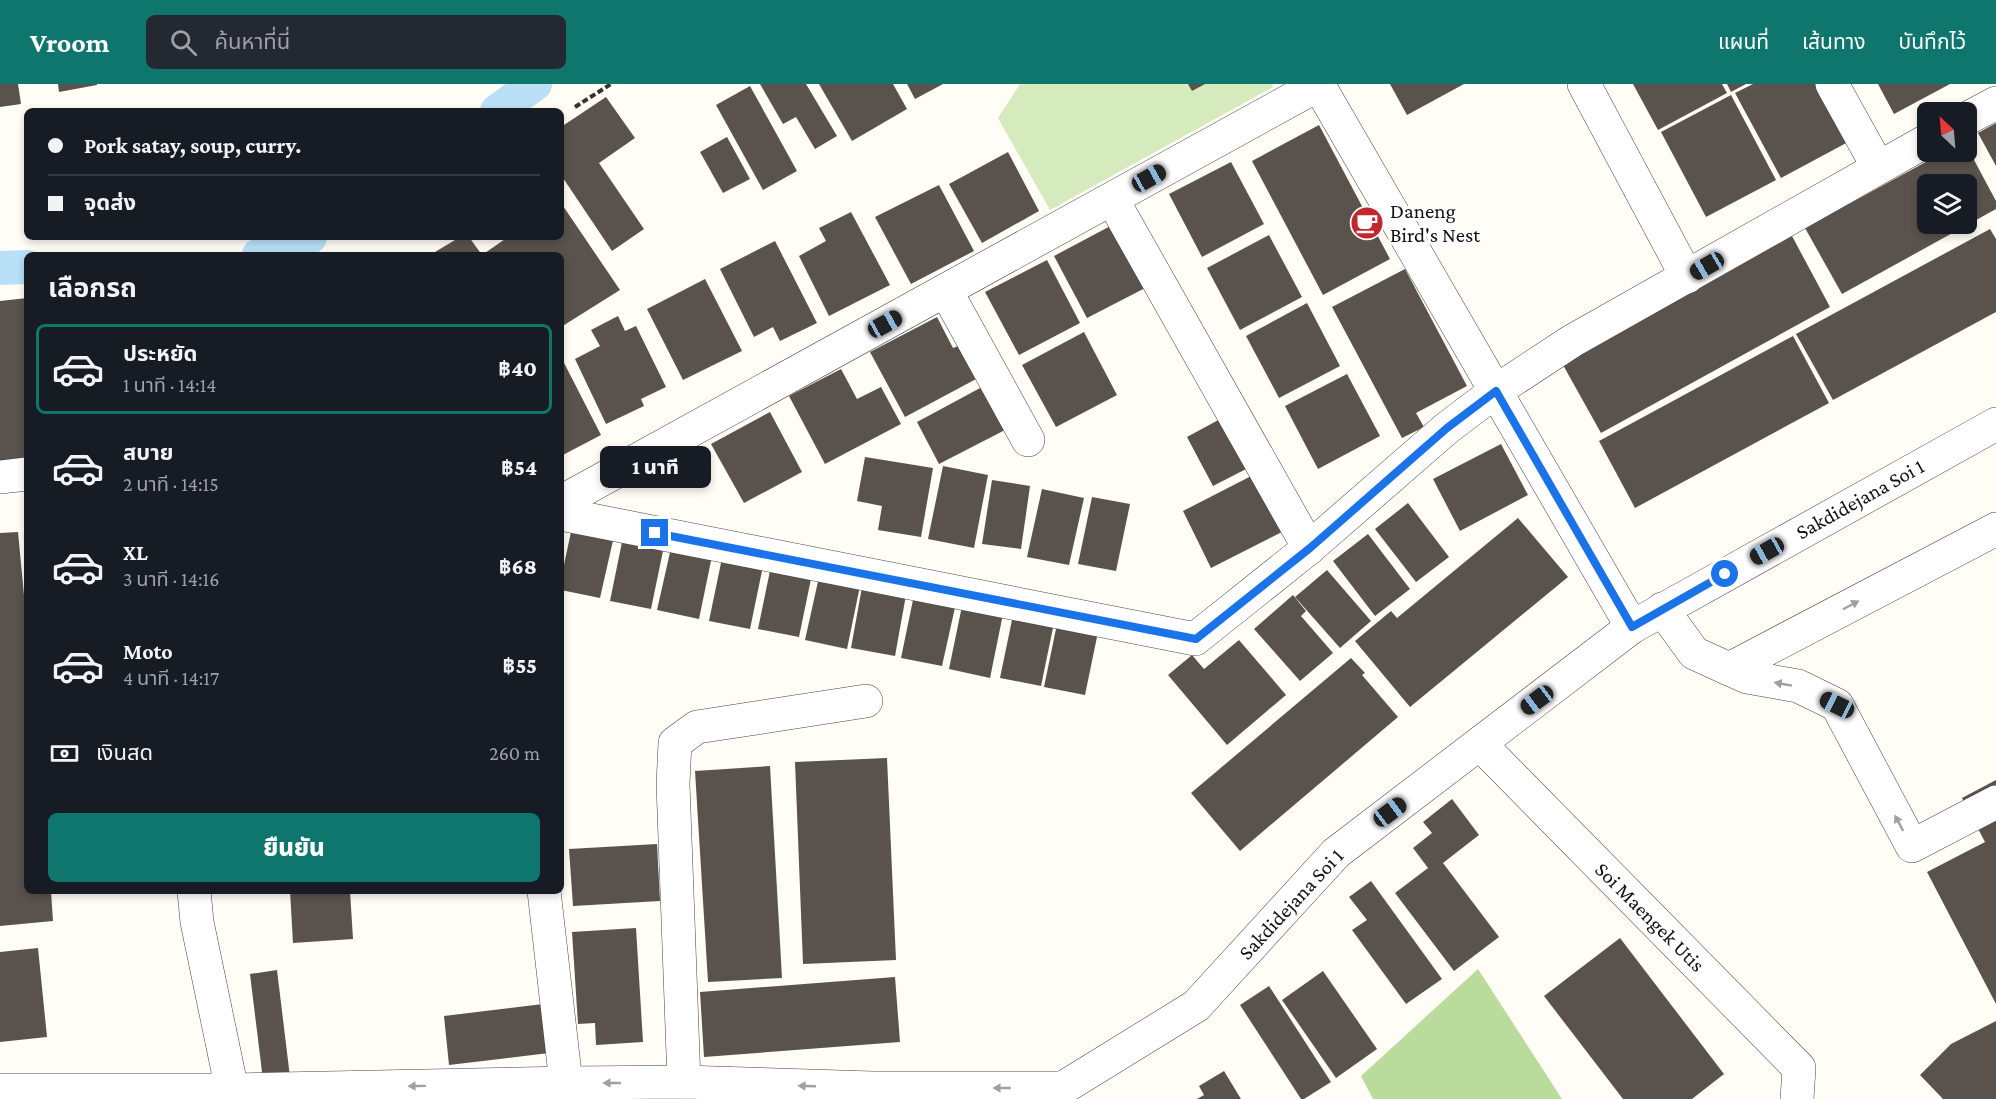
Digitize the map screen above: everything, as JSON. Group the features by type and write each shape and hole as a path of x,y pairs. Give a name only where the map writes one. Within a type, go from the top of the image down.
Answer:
{"street":[{"path":"564,500 1318,84 1632,627"},
{"path":"1584,84 1688,277"},
{"path":"1832,84 1878,167"},
{"path":"1977,113 1996,103"},
{"path":"564,515 1196,639 1310,548 1447,428 1496,391 1572,340 1688,277 1917,146"},
{"path":"1112,199 1310,548"},
{"path":"946,291 1028,440"},
{"name":"Sakdidejana Soi 1","path":"1053,1094 1196,1006 1336,853 1632,627 1996,424"},
{"path":"0,477 24,474"},
{"path":"1729,669 1996,529"},
{"path":"1662,609 1694,653 1747,677 1798,686 1837,705 1912,846 1996,802"},
{"path":"684,1082 673,784 675,744 697,727 866,701"},
{"name":"Soi Maengek Utis","path":"1480,744 1798,1068 1797,1099"},
{"path":"194,894 197,922 232,1090"},
{"path":"544,894 566,1083"},
{"path":"0,1090 232,1090 684,1082 1053,1094"}],"path":[{"path":"575,107 611,84"}],"green space":[{"path":"1020,84 1272,84 1273,87 1050,210 998,118"},
{"path":"1478,969 1562,1099 1373,1099 1361,1076"}],"building":[{"path":"0,84 18,84 21,104 0,107"},
{"path":"58,84 97,84 97,85 59,92"},
{"path":"760,84 806,84 837,136 815,149 796,117 783,124"},
{"path":"819,84 893,84 907,109 852,141"},
{"path":"907,84 943,84 915,99"},
{"path":"1188,84 1205,84 1192,91"},
{"path":"1390,84 1464,84 1407,115"},
{"path":"1633,84 1722,84 1727,93 1658,130"},
{"path":"1727,84 1746,84 1731,92"},
{"path":"1753,84 1819,84 1850,141 1781,178 1735,93"},
{"path":"1878,84 1950,84 1894,114"},
{"path":"750,86 797,171 763,190 716,105"},
{"path":"1731,95 1776,180 1706,217 1661,132"},
{"path":"606,97 635,138 599,163 644,229 612,251 564,179 564,125"},
{"path":"1996,123 1996,166 1978,133"},
{"path":"1319,125 1390,259 1323,295 1252,161"},
{"path":"727,137 750,179 723,193 700,152"},
{"path":"1008,152 1039,211 982,243 949,184"},
{"path":"1231,162 1264,224 1202,257 1169,194"},
{"path":"1926,162 1975,162 1996,201 1996,209 1977,219 1977,174 1917,174 1917,234 1951,234 1842,294 1805,228"},
{"path":"939,185 974,251 911,284 875,217"},
{"path":"564,207 620,290 564,325 564,252 486,252 504,240 564,240"},
{"path":"851,212 890,285 829,316 799,256 826,241 819,228"},
{"path":"1116,223 1149,286 1087,318 1054,256"},
{"path":"1990,229 1996,239 1996,312 1833,400 1796,334"},
{"path":"1269,235 1302,297 1240,330 1207,268"},
{"path":"1792,236 1830,307 1601,433 1563,365"},
{"path":"455,240 471,240 480,252 435,252"},
{"path":"775,241 817,323 780,341 773,327 754,337 720,269"},
{"path":"1047,260 1080,323 1019,355 985,292"},
{"path":"1405,269 1467,386 1416,413 1424,427 1402,438 1332,307"},
{"path":"705,279 742,351 683,380 647,309"},
{"path":"24,298 24,460 0,463 0,301"},
{"path":"1307,303 1340,366 1279,398 1246,336"},
{"path":"618,316 625,331 636,326 666,387 641,399 644,406 606,424 575,359 600,346 591,330"},
{"path":"937,317 953,348 961,345 978,378 905,417 870,352"},
{"path":"1084,332 1117,395 1056,427 1022,365"},
{"path":"1793,336 1829,403 1635,508 1599,441"},
{"path":"564,363 601,435 564,454"},
{"path":"841,369 857,399 881,387 901,424 825,464 789,396"},
{"path":"1347,374 1380,436 1318,469 1285,406"},
{"path":"982,387 1005,430 939,464 917,422"},
{"path":"770,412 802,472 744,503 711,444"},
{"path":"1222,418 1248,468 1213,486 1187,437"},
{"path":"1501,444 1528,495 1460,531 1433,479"},
{"path":"865,457 933,468 921,537 878,530 882,506 857,501"},
{"path":"943,466 988,475 974,548 928,539"},
{"path":"1259,472 1288,529 1211,568 1183,511"},
{"path":"992,480 1030,486 1021,549 982,544"},
{"path":"1042,489 1084,498 1069,565 1027,557"},
{"path":"1092,497 1130,504 1116,571 1078,564"},
{"path":"1408,503 1449,557 1416,582 1375,529"},
{"path":"1518,518 1568,577 1410,707 1355,641 1391,611 1397,618"},
{"path":"572,527 614,536 600,598 564,591 564,565"},
{"path":"18,532 24,595 24,894 51,894 53,921 0,926 0,533"},
{"path":"1368,534 1410,589 1375,616 1333,561"},
{"path":"623,537 664,546 651,609 610,601"},
{"path":"671,548 712,556 699,619 657,610"},
{"path":"722,558 763,566 750,629 709,621"},
{"path":"771,566 812,574 799,637 758,629"},
{"path":"1327,570 1371,621 1340,648 1295,597"},
{"path":"819,577 860,586 847,649 805,640"},
{"path":"862,587 906,595 895,656 851,648"},
{"path":"914,595 956,603 942,666 901,658"},
{"path":"1293,595 1306,611 1301,616 1333,653 1300,681 1254,629"},
{"path":"962,606 1003,614 990,678 949,669"},
{"path":"1013,615 1054,623 1041,686 1000,678"},
{"path":"1057,624 1098,632 1085,695 1044,687"},
{"path":"1239,640 1286,695 1227,745 1168,675 1192,655 1204,669"},
{"path":"1351,658 1365,673 1362,675 1398,717 1240,851 1191,793"},
{"path":"887,758 896,960 803,964 795,762"},
{"path":"770,766 782,978 708,982 695,771"},
{"path":"1996,780 1996,1004 1927,872 1985,842 1962,798"},
{"path":"1452,799 1479,835 1443,863 1499,937 1454,971 1395,893 1428,868 1413,848 1432,833 1423,822"},
{"path":"657,844 660,901 573,906 569,849"},
{"path":"1371,881 1442,979 1406,1004 1352,930 1367,920 1349,897"},
{"path":"290,894 350,894 353,939 293,943"},
{"path":"636,928 643,1042 596,1045 595,1023 578,1024 572,932"},
{"path":"1620,938 1724,1074 1692,1099 1623,1099 1544,996"},
{"path":"38,948 47,1037 0,1042 0,952"},
{"path":"277,970 290,1077 263,1080 250,974"},
{"path":"1323,971 1377,1049 1336,1078 1282,1000"},
{"path":"895,977 900,1042 704,1057 700,992"},
{"path":"1269,986 1331,1082 1304,1099 1301,1099 1240,1005"},
{"path":"543,1004 549,1053 449,1065 444,1016"},
{"path":"1996,1021 1996,1099 1943,1099 1920,1075 1951,1044"},
{"path":"1224,1071 1241,1099 1197,1099 1204,1095 1199,1086"}],"waterway":[{"path":"501,108 535,84"},
{"path":"268,252 302,240"},
{"path":"0,268 24,267"}],"place":[{"name":"Daneng Bird's Nest","path":"1367,223"}],"route":[{"path":"655,533 1196,639 1310,548 1447,428 1496,391 1632,627 1725,574"}]}
